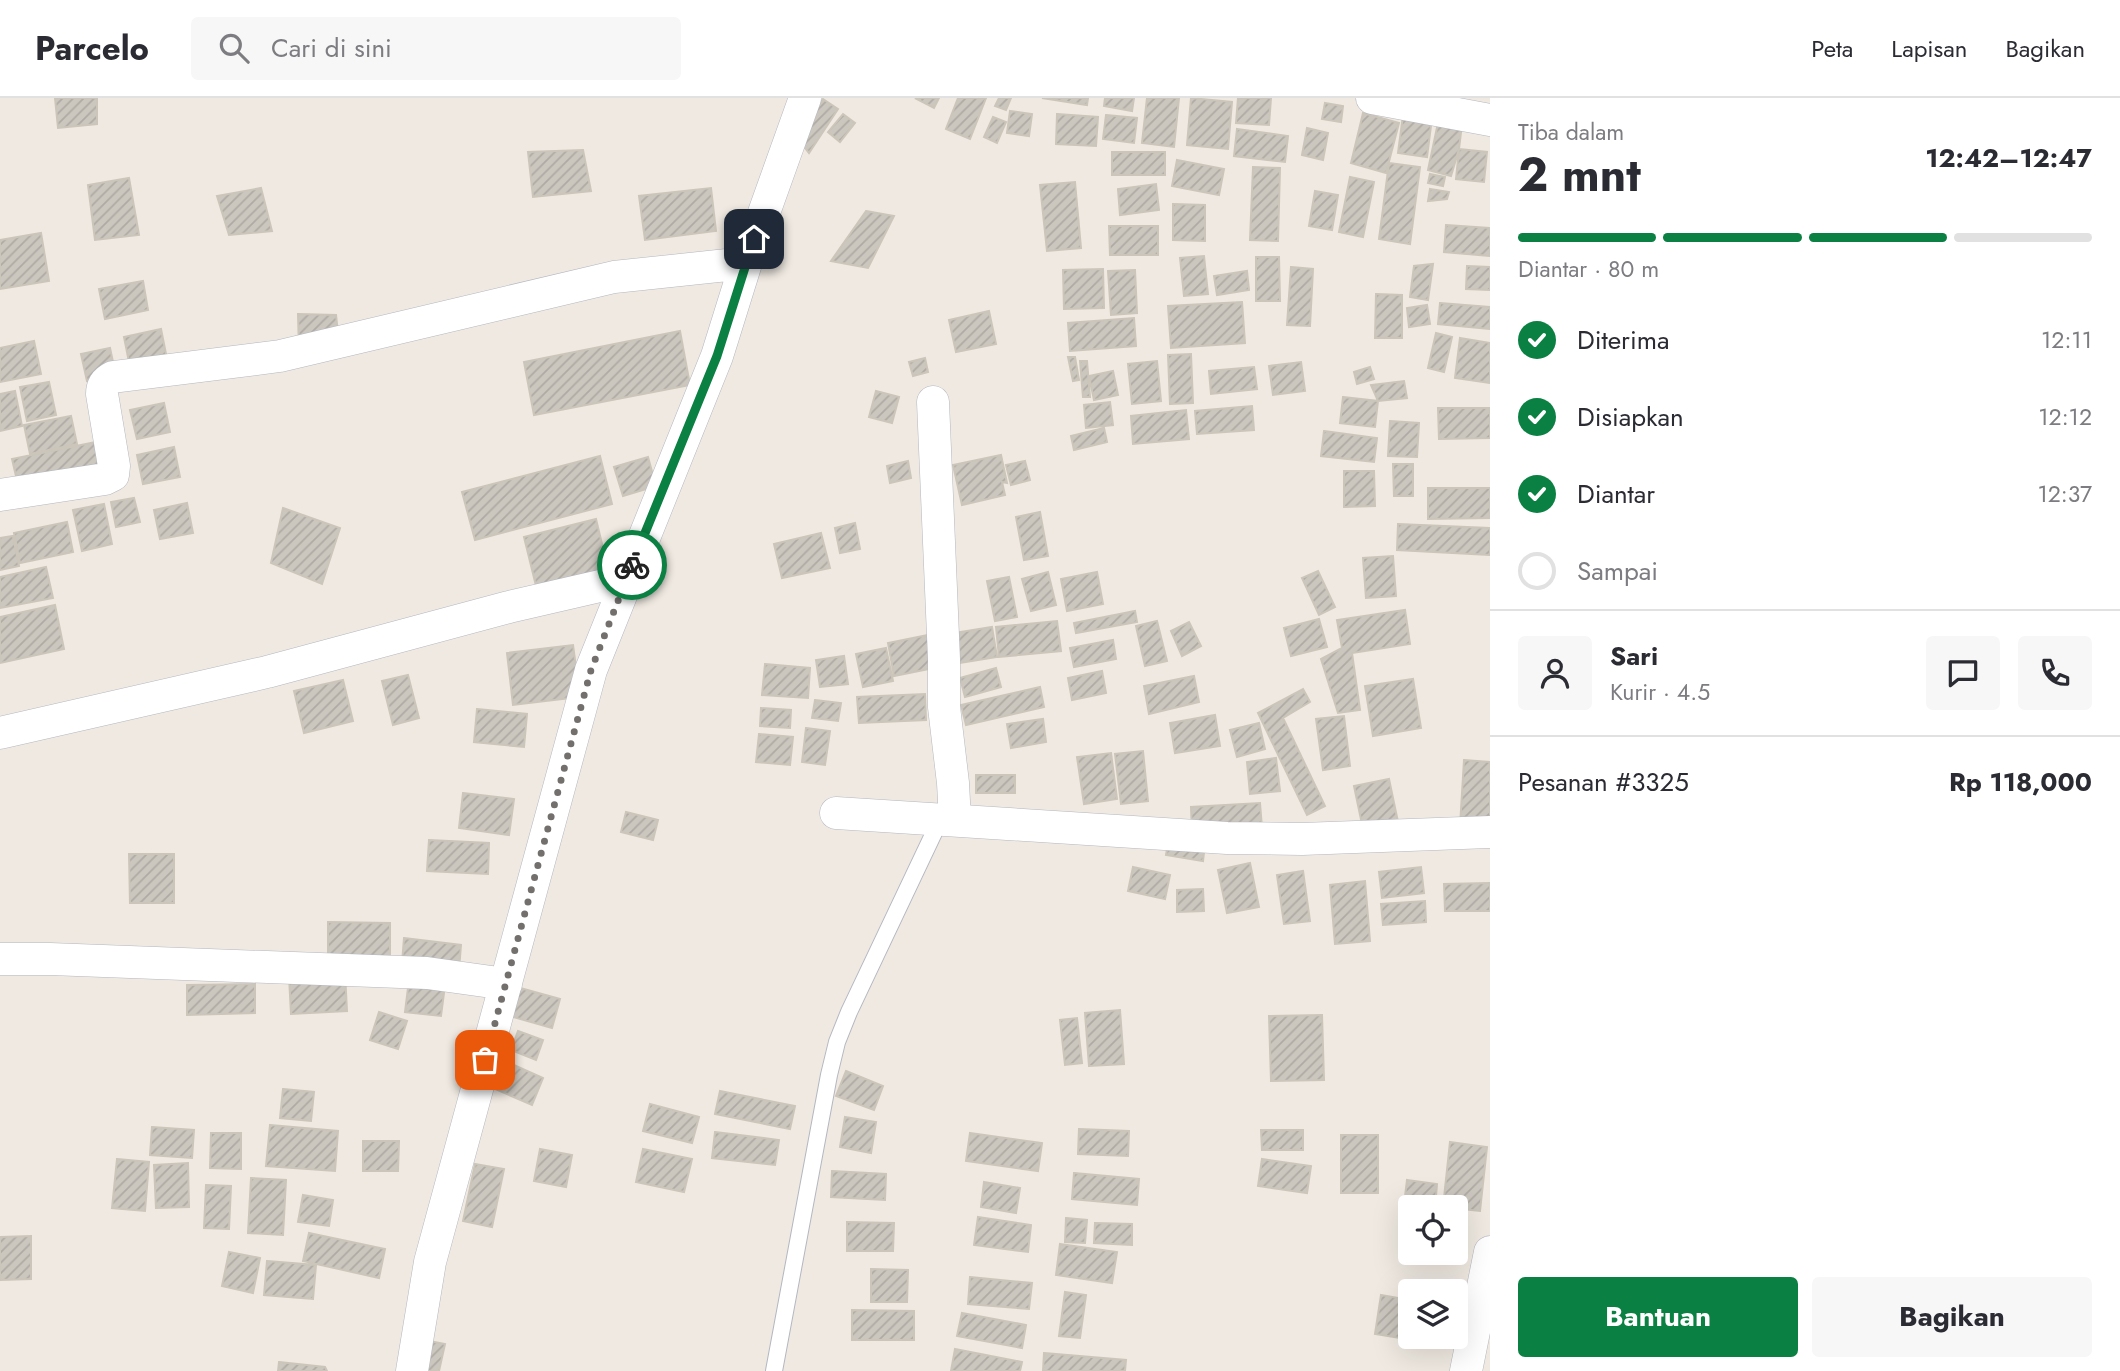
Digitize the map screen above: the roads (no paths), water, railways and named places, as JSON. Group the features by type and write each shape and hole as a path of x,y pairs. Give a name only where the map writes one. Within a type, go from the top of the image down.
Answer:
{"street":[{"path":"412,1371 430,1262 591,670 717,356 746,263 805,98"},
{"path":"1372,98 1490,120"},
{"path":"0,495 105,479 113,475 102,386 106,380 113,377 280,356 614,277 746,263"},
{"path":"933,402 948,820"},
{"path":"0,733 267,672 509,607 626,580"},
{"path":"836,813 1240,838 1302,839 1490,832"},
{"path":"0,959 50,958 427,974 506,984"},
{"path":"1475,1356 1490,1252"}],"lane":[{"path":"774,1371 837,1042 849,1012 948,820"}]}
